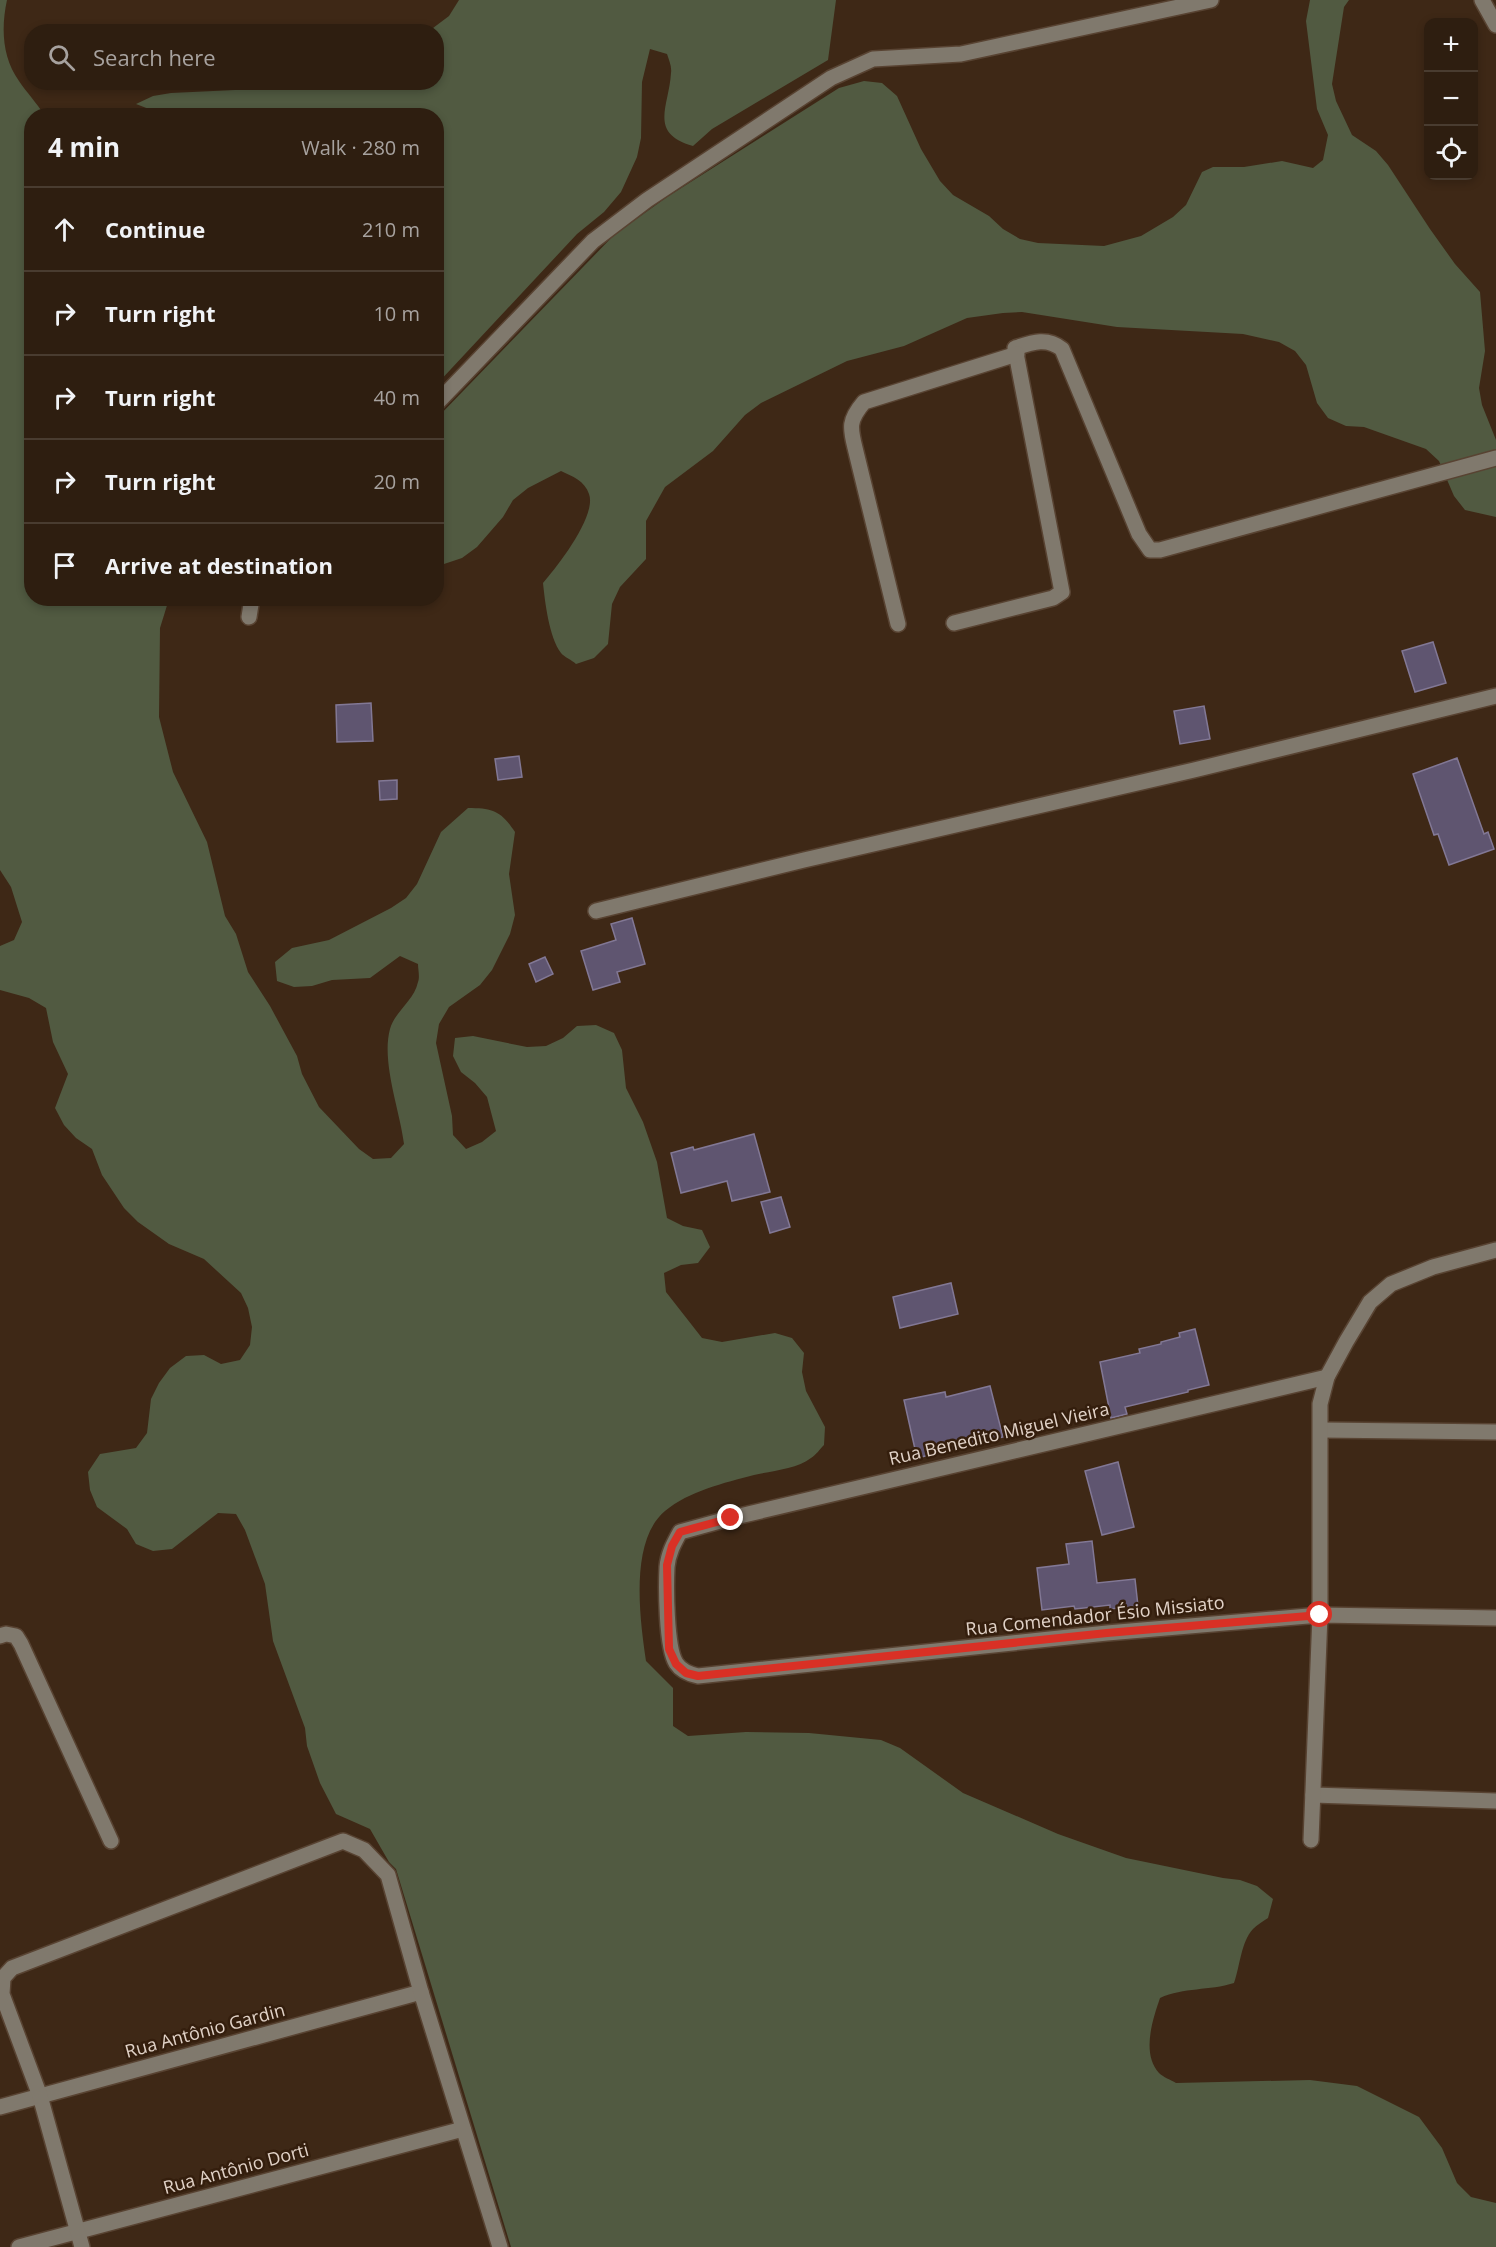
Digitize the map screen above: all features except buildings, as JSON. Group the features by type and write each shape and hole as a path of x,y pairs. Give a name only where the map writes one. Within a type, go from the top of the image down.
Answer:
{"street":[{"path":"444,396 593,242 647,200 831,78 873,59 961,54 1211,0"},
{"path":"1482,0 1496,25"},
{"path":"954,623 1053,598 1062,592 1015,348 1034,341 1053,342 1062,350 1138,534 1150,550 1160,550 1496,458"},
{"path":"898,624 851,430 853,415 864,402 1017,354"},
{"path":"249,617 251,606"},
{"path":"596,911 815,857 1194,770 1496,696"},
{"path":"1311,1840 1320,1615 1322,1430 1320,1404 1327,1377 1370,1302 1391,1284 1433,1267 1496,1250"},
{"name":"Rua Benedito Miguel Vieira","path":"698,1676 686,1673 676,1664 669,1649 667,1565 672,1546 680,1532 1327,1377"},
{"path":"1322,1430 1496,1432"},
{"name":"Rua Comendador Ésio Missiato","path":"698,1676 1107,1633 1320,1615 1496,1618"},
{"path":"0,1636 6,1634 16,1636 21,1644 111,1841"},
{"path":"1313,1796 1496,1801"},
{"path":"82,2247 40,2096 2,1994 3,1978 12,1968 343,1841 364,1850 388,1875 421,1992 500,2247"},
{"name":"Rua Antônio Gardin","path":"0,2107 421,1992"},
{"name":"Rua Antônio Dorti","path":"19,2247 463,2129"}],"green space":[{"path":"0,0 7,0 4,21 6,52 13,72 39,108 24,108 24,606 167,606 160,628 159,717 173,772 207,842 225,916 236,934 248,972 270,1006 297,1056 302,1074 319,1107 359,1149 373,1159 391,1158 404,1144 389,1071 388,1042 392,1023 416,989 419,978 418,964 400,956 370,978 332,980 312,986 294,987 277,981 275,962 292,948 329,940 406,898 417,884 441,832 468,808 496,812 515,832 509,874 515,915 510,934 492,970 480,985 449,1007 439,1024 436,1043 452,1116 453,1135 466,1149 482,1142 496,1131 487,1097 461,1072 453,1056 455,1038 473,1036 527,1047 546,1046 563,1038 577,1026 596,1025 614,1033 622,1050 626,1088 643,1122 657,1162 667,1218 683,1226 702,1230 710,1247 698,1263 681,1265 664,1273 666,1292 702,1338 722,1342 775,1333 792,1338 804,1353 802,1372 806,1391 825,1427 824,1445 813,1457 799,1465 719,1485 685,1498 665,1511 654,1524 646,1541 642,1561 640,1603 646,1661 673,1688 673,1726 688,1736 746,1732 809,1733 881,1740 900,1748 963,1793 1058,1834 1126,1858 1240,1880 1257,1886 1273,1899 1268,1918 1249,1934 1234,1983 1178,1992 1160,1998 1150,2036 1151,2056 1159,2073 1176,2083 1310,2080 1357,2086 1419,2117 1442,2148 1457,2183 1471,2197 1496,2203 1496,2247 511,2247 396,1869 389,1862 370,1829 336,1814 320,1783 307,1746 305,1728 273,1641 265,1584 245,1530 236,1514 218,1513 172,1549 153,1551 136,1544 127,1529 97,1507 90,1490 88,1472 100,1454 136,1448 147,1433 151,1399 170,1368 186,1356 204,1355 221,1364 240,1360 250,1345 252,1327 248,1308 241,1293 204,1259 169,1244 138,1222 124,1208 102,1175 92,1149 76,1138 64,1125 55,1108 68,1074 53,1042 46,1008 29,998 0,990 0,946 14,940 22,922 11,887 0,870"},
{"path":"459,0 836,0 828,60 712,129 693,146 679,141 670,134 666,126 664,117 671,66 667,54 650,49 642,82 641,138 637,157 621,192 604,212 577,234 444,376 444,108 146,108 136,104 153,96 171,93 234,90 444,90 444,24 438,24 449,16"},
{"path":"1310,0 1349,0 1344,7 1332,84 1336,101 1352,135 1376,151 1388,165 1455,264 1480,292 1485,351 1479,388 1482,405 1496,440 1496,517 1465,510 1454,496 1439,461 1426,449 1364,427 1346,426 1328,418 1317,403 1306,365 1295,351 1279,342 1243,334 1117,327 1022,312 967,318 904,346 847,361 761,403 745,415 713,451 665,487 646,521 646,559 620,587 612,604 608,644 594,658 576,664 561,653 553,638 543,583 574,541 587,515 590,503 589,494 581,482 574,477 561,471 528,488 513,500 503,517 477,547 462,558 444,564 444,411 614,235 667,197 839,88 864,81 882,83 897,96 921,149 940,181 953,195 989,216 1003,229 1020,239 1038,243 1104,246 1141,236 1173,217 1186,205 1202,172 1213,167 1244,167 1282,161 1313,168 1323,160 1328,135 1317,109 1306,21"}],"route":[{"path":"731,1518 680,1532 672,1546 667,1565 669,1649 676,1664 686,1673 698,1676 1107,1633 1320,1615"}]}
